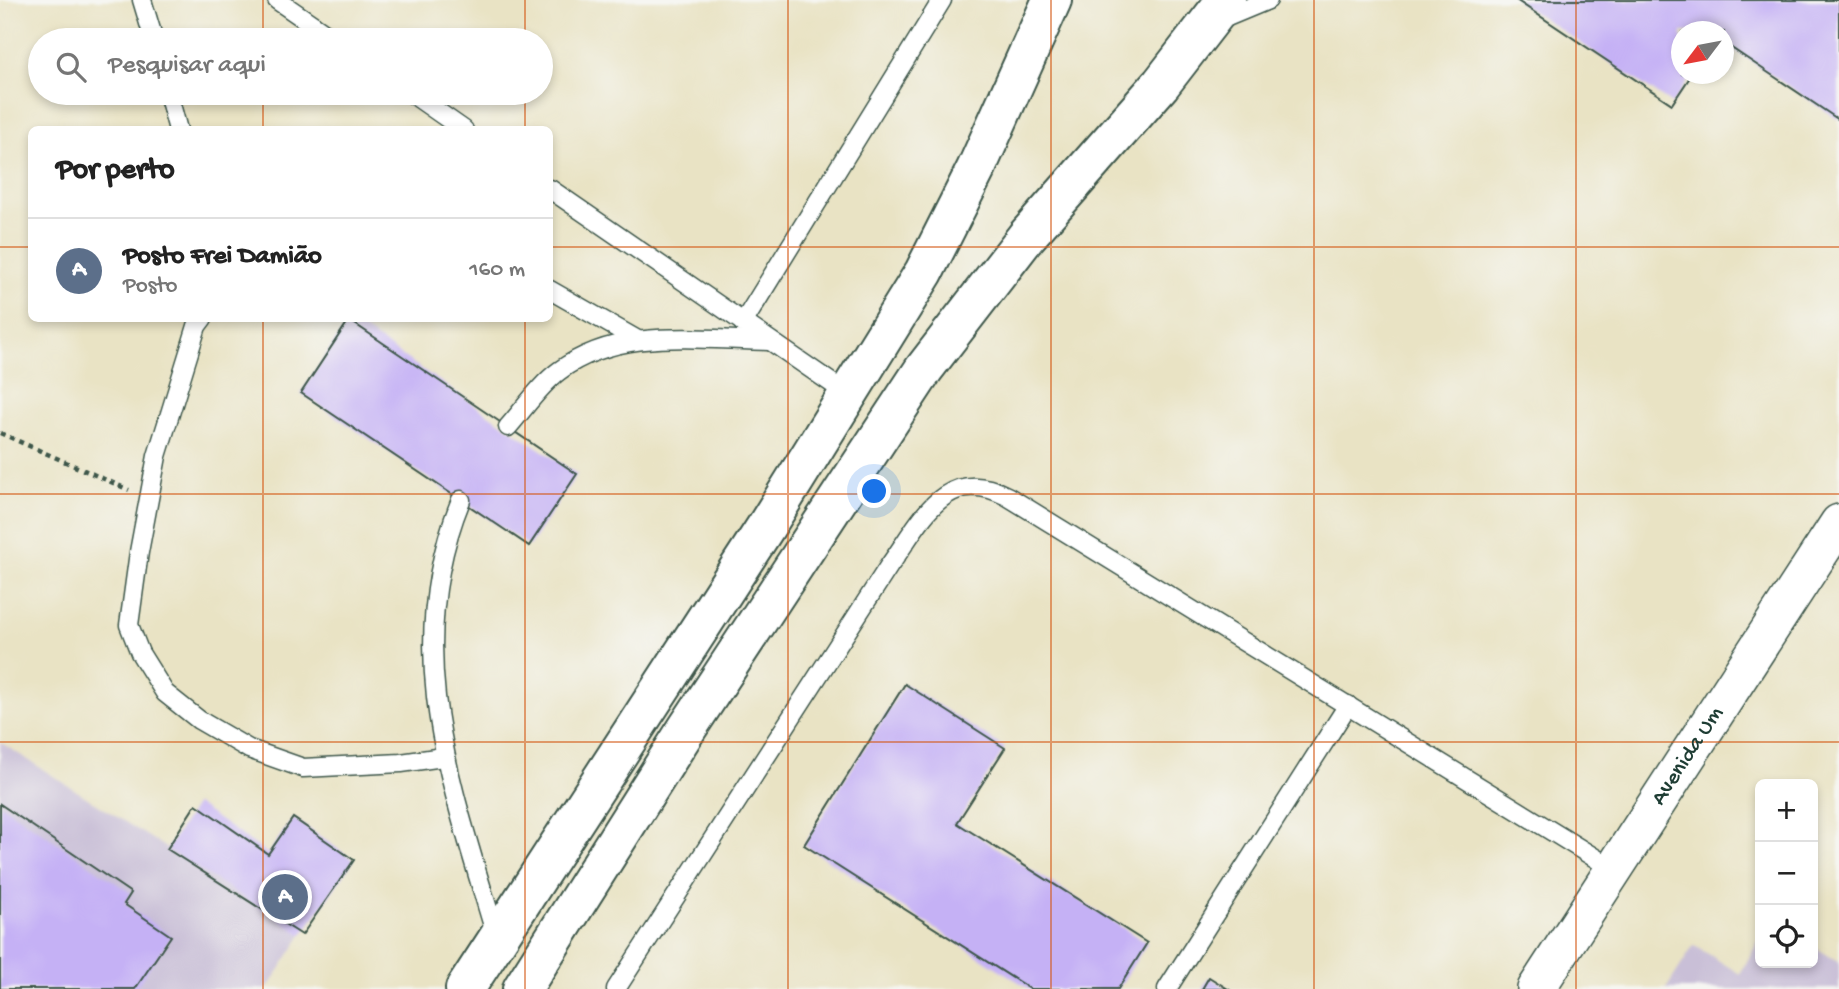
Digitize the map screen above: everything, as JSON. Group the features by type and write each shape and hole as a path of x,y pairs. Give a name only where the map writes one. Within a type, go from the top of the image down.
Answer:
{"highway":[{"path":"465,989 849,396 924,272 976,169 1052,0"},
{"path":"522,989 688,727 924,369 1026,237 1091,166 1217,13"}],"street":[{"name":"Avenida Um","path":"1536,989 1839,523"}],"lane":[{"path":"142,0 150,28"},
{"path":"278,0 318,28"},
{"path":"743,323 942,0"},
{"path":"1217,13 1268,0"},
{"path":"171,105 177,126"},
{"path":"428,105 458,126"},
{"path":"553,191 849,396"},
{"path":"553,292 636,339"},
{"path":"200,322 157,456 149,499 129,625 139,653 166,693 199,720 249,749 303,768 401,763 443,757"},
{"path":"508,427 557,372 592,350 636,339 769,341"},
{"path":"616,989 889,566 933,505 955,488 983,486 1007,496 1613,869"},
{"path":"461,500 447,536 435,592 432,660 443,757 497,940"},
{"path":"1167,989 1348,705"}],"path":[{"path":"0,433 149,499"}],"shaded area":[{"path":"0,742 302,935 267,989 0,989"},
{"path":"1694,945 1740,974 1755,947 1755,968 1818,968 1818,949 1839,962 1839,989 1666,989"}],"building":[{"path":"1516,0 1839,0 1839,120 1734,50 1734,21 1671,21 1671,84 1685,84 1672,104"},
{"path":"348,322 352,322 577,474 529,546 301,393"},
{"path":"905,684 1005,748 957,823 1147,943 1118,989 1030,989 804,845"},
{"path":"0,804 131,893 124,904 171,936 135,989 0,989"},
{"path":"196,804 268,854 293,818 354,860 302,935 167,849"},
{"path":"1209,977 1228,989 1202,989"}],"place":[{"name":"Posto Frei Damião","path":"285,897"}]}
